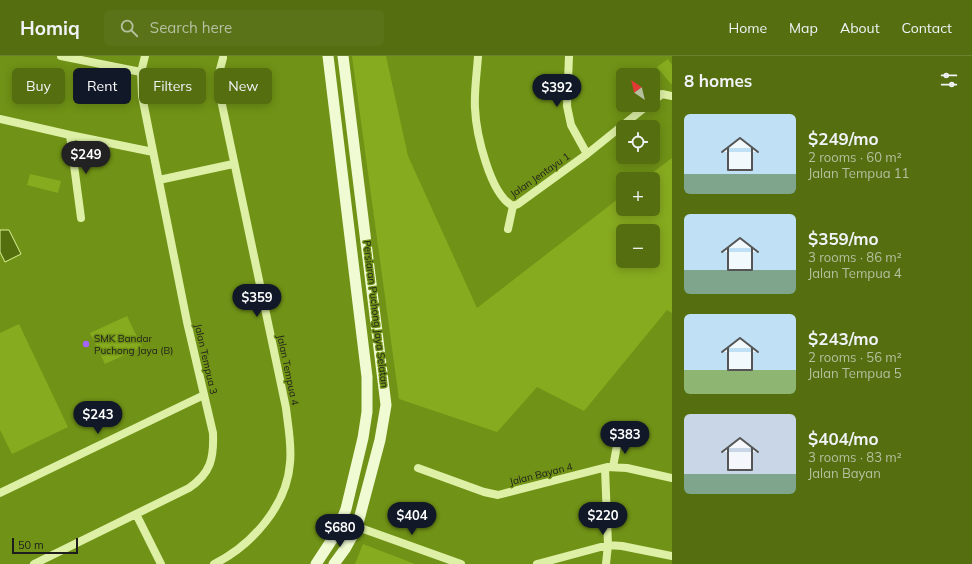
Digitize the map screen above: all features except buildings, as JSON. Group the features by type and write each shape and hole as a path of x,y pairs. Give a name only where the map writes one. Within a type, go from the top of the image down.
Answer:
{"main road":[{"name":"Persiaran Puchong Jaya Selatan","path":"316,564 337,532 346,509 363,438 367,412 367,376 328,56"},
{"name":"Persiaran Puchong Jaya Selatan","path":"334,564 345,549 357,527 380,440 386,404 343,56"}],"street":[{"path":"61,56 139,72"},
{"name":"Jalan Tempua 3","path":"142,68 145,56"},
{"name":"Jalan Jentayu 1","path":"478,56 475,109 481,148 493,181 500,195 513,206 518,204 587,154 639,112"},
{"path":"569,56 567,106 571,125 587,154"},
{"name":"Jalan Tempua 4","path":"214,564 234,552 248,541 268,519 276,506 285,485 290,464 290,442 286,408 233,164 220,95 218,77 222,58"},
{"path":"660,96 662,94 672,96"},
{"name":"Jalan Tempua 3","path":"34,564 189,488 199,482 210,465 214,446 213,433 187,322 144,104"},
{"path":"0,119 153,152"},
{"path":"70,135 81,218"},
{"path":"159,180 233,164"},
{"path":"508,229 513,206"},
{"path":"0,493 204,396"},
{"path":"614,467 618,440"},
{"name":"Jalan Bayan 4","path":"418,468 484,492 498,495 614,467 627,468 672,478"},
{"path":"605,468 608,545 606,564"},
{"path":"136,514 161,564"},
{"path":"341,521 444,561 461,564"},
{"path":"537,564 608,545 622,546 672,556"}],"shaded area":[{"path":"352,56 386,56 408,156 477,308 616,200 616,216 660,216 660,172 653,172 672,158 672,313 667,310 584,411 537,387 497,432 399,399"},
{"path":"668,59 672,65 671,84 660,71 660,68 657,67"},
{"path":"30,174 61,181 58,193 27,185"},
{"path":"0,230 9,230 21,254 5,262 0,252"},
{"path":"127,316 142,347 105,364 90,333"},
{"path":"19,324 68,427 12,454 0,430 0,333"},
{"path":"363,544 415,564 355,564"}],"place":[{"name":"SMK Bandar Puchong Jaya (B)","path":"86,344"}]}
